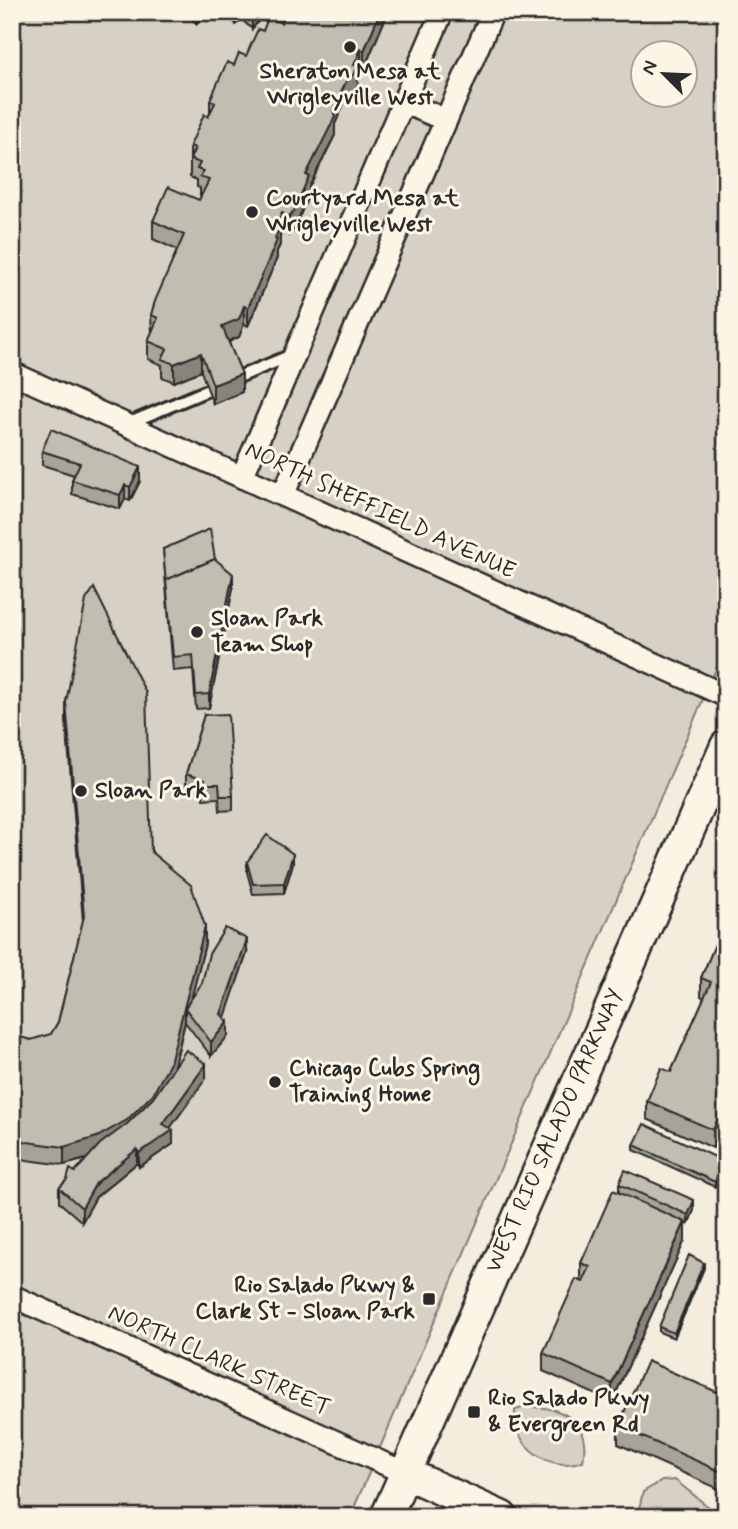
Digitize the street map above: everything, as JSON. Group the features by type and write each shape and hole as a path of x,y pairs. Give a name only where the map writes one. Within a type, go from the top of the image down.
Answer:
{"main road":[{"name":"WEST RIO SALADO PARKWAY","path":"386,1517 726,746"},
{"path":"405,1473 502,1517"}],"street":[{"path":"242,477 442,12"},
{"path":"282,495 493,12"},
{"path":"403,102 446,120"},
{"name":"NORTH SHEFFIELD AVENUE","path":"12,373 726,696"},
{"name":"NORTH CLARK STREET","path":"12,1296 405,1473"}],"lane":[{"path":"236,378 294,354"},
{"path":"126,424 208,390"}],"shaded area":[{"name":"Chicago Cubs Spring Training Home","path":"12,12 726,12 726,646 350,1517 12,1517"},
{"path":"526,1407 552,1409 571,1419 583,1436 583,1461 558,1463 535,1454 526,1445 516,1423 515,1410"},
{"path":"675,1480 710,1508 726,1514 726,1517 641,1517 639,1509 643,1492 662,1481"}],"building":[{"name":"Courtyard Mesa at Wrigleyville West","path":"285,12 380,12 364,51 361,49 354,65 358,66 355,73 346,81 333,110 335,117 306,175 309,176 294,211 289,217 282,213 277,225 280,226 275,239 277,240 248,308 244,306 239,319 222,326 242,374 213,385 201,353 174,364 162,359 167,349 148,341 158,318 151,315 155,301 184,235 153,221 168,187 199,200 209,180 200,177 203,171 197,169 200,163 190,159 195,148 190,146 204,114 208,117 215,103 210,100 227,62 234,65 239,53 246,56 258,29 263,31 268,18 281,23"},
{"path":"51,429 140,467 130,487 125,485 120,495 72,480 80,463 42,451"},
{"path":"210,529 215,559 166,580 166,584 163,549"},
{"name":"Sloan Park Team Shop","path":"215,559 233,574 209,694 196,695 193,655 173,657 166,580"},
{"path":"94,588 146,693 151,852 191,885 205,926 170,1063 153,1094 127,1120 97,1137 64,1147 12,1138 12,1035 31,1040 51,1034 58,1022 84,916 66,702 86,600"},
{"path":"228,714 233,796 220,796 219,784 203,784 205,780 186,774 204,715"},
{"path":"267,835 293,854 284,883 253,884 247,862"},
{"path":"225,928 247,939 221,1014 228,1022 211,1042 185,1008 202,983 209,954"},
{"path":"717,940 726,944 726,1101 713,1130 647,1101 661,1068 671,1072 711,982 701,978"},
{"path":"186,1050 206,1064 163,1124 173,1130 139,1153 137,1149 96,1183 82,1208 59,1188 67,1180 70,1169 75,1172 100,1144 127,1124 153,1098"},
{"path":"644,1124 724,1161 715,1182 634,1145"},
{"path":"625,1170 694,1200 688,1215 619,1184"},
{"path":"613,1190 685,1222 612,1384 543,1353 576,1279 583,1282 590,1267 581,1263"},
{"path":"689,1255 704,1263 674,1333 659,1327"},
{"path":"647,1361 726,1396 726,1474 618,1426"}],"place":[{"name":"Sheraton Mesa at Wrigleyville West","path":"350,47"},
{"name":"Courtyard Mesa at Wrigleyville West","path":"252,212"},
{"name":"Sloan Park Team Shop","path":"197,632"},
{"name":"Sloan Park","path":"81,791"},
{"name":"Chicago Cubs Spring Training Home","path":"275,1082"},
{"name":"Rio Salado Pkwy & Clark St - Sloan Park","path":"429,1299"},
{"name":"Rio Salado Pkwy & Evergreen Rd","path":"474,1412"}]}
